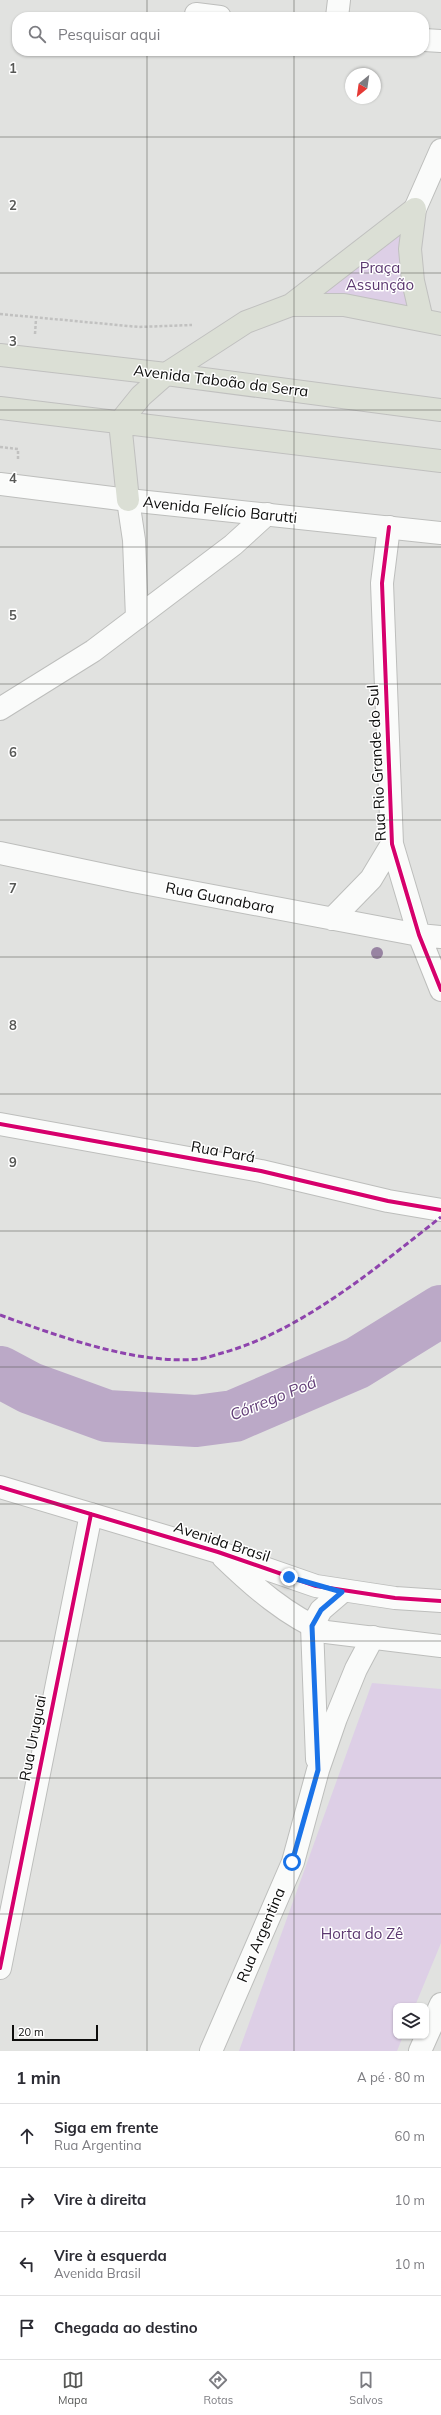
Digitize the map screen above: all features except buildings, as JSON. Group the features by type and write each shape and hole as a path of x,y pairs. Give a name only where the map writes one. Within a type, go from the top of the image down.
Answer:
{"highway":[{"path":"128,500 120,422 141,396 166,374 246,322 291,305 415,209"},
{"path":"415,209 410,249 413,280 431,322"},
{"path":"291,305 344,305 431,322"},
{"name":"Avenida Taboão da Serra","path":"0,355 166,374 441,410"},
{"path":"0,408 441,461"}],"street":[{"path":"338,12 339,0"},
{"path":"429,41 441,42"},
{"path":"415,209 441,150"},
{"name":"Avenida Felício Barutti","path":"0,484 128,500 441,532"},
{"path":"128,500 134,540 137,618"},
{"path":"0,709 93,651 233,545 267,514"},
{"name":"Rua Rio Grande do Sul","path":"389,527 382,583 392,844 419,935 441,990"},
{"name":"Rua Rio Grande do Sul","path":"332,919 371,879 392,844"},
{"name":"Rua Guanabara","path":"0,853 133,881 332,919 419,935 441,937"},
{"name":"Rua Pará","path":"0,1124 261,1171 388,1201 441,1210"},
{"name":"Avenida Brasil","path":"0,1487 218,1552 316,1586 342,1592 441,1602"},
{"name":"Rua Uruguai","path":"0,1968 91,1514"},
{"name":"Avenida Brasil","path":"218,1552 273,1601 312,1626 326,1632 441,1646"},
{"path":"312,1626 321,1610 342,1592"},
{"name":"Rua Argentina","path":"312,1626 318,1770"},
{"name":"Rua Argentina","path":"211,2051 292,1862 318,1770 350,1683 373,1637"},
{"path":"420,2051 441,2004"}],"path":[{"path":"0,314 36,319 139,327 193,324"},
{"path":"35,338 36,319"},
{"path":"0,447 18,449 18,460 12,460"}],"green space":[{"name":"Praça Assunção","path":"402,228 410,309 317,298"},
{"name":"Horta do Zê","path":"372,1683 441,1689 441,1943 416,2003 393,2003 393,2039 402,2039 397,2051 239,2051"}],"waterway":[{"name":"Córrego Poá","path":"0,1372 30,1388 107,1416 196,1421 234,1416 357,1363 441,1311"}],"marked path":[{"path":"0,1315 72,1340 124,1353 149,1358 175,1360 205,1358 252,1343 281,1330 310,1313 338,1296 441,1217"}],"cycle path":[{"path":"389,527 382,583 392,844 419,935 441,990"},
{"path":"0,1124 261,1171 388,1201 441,1210"},
{"path":"0,1487 218,1552 316,1586 395,1598 441,1601"},
{"path":"0,1968 91,1514"}],"route":[{"path":"289,1577 316,1586 342,1592 321,1610 312,1626 318,1770 292,1862"}]}
